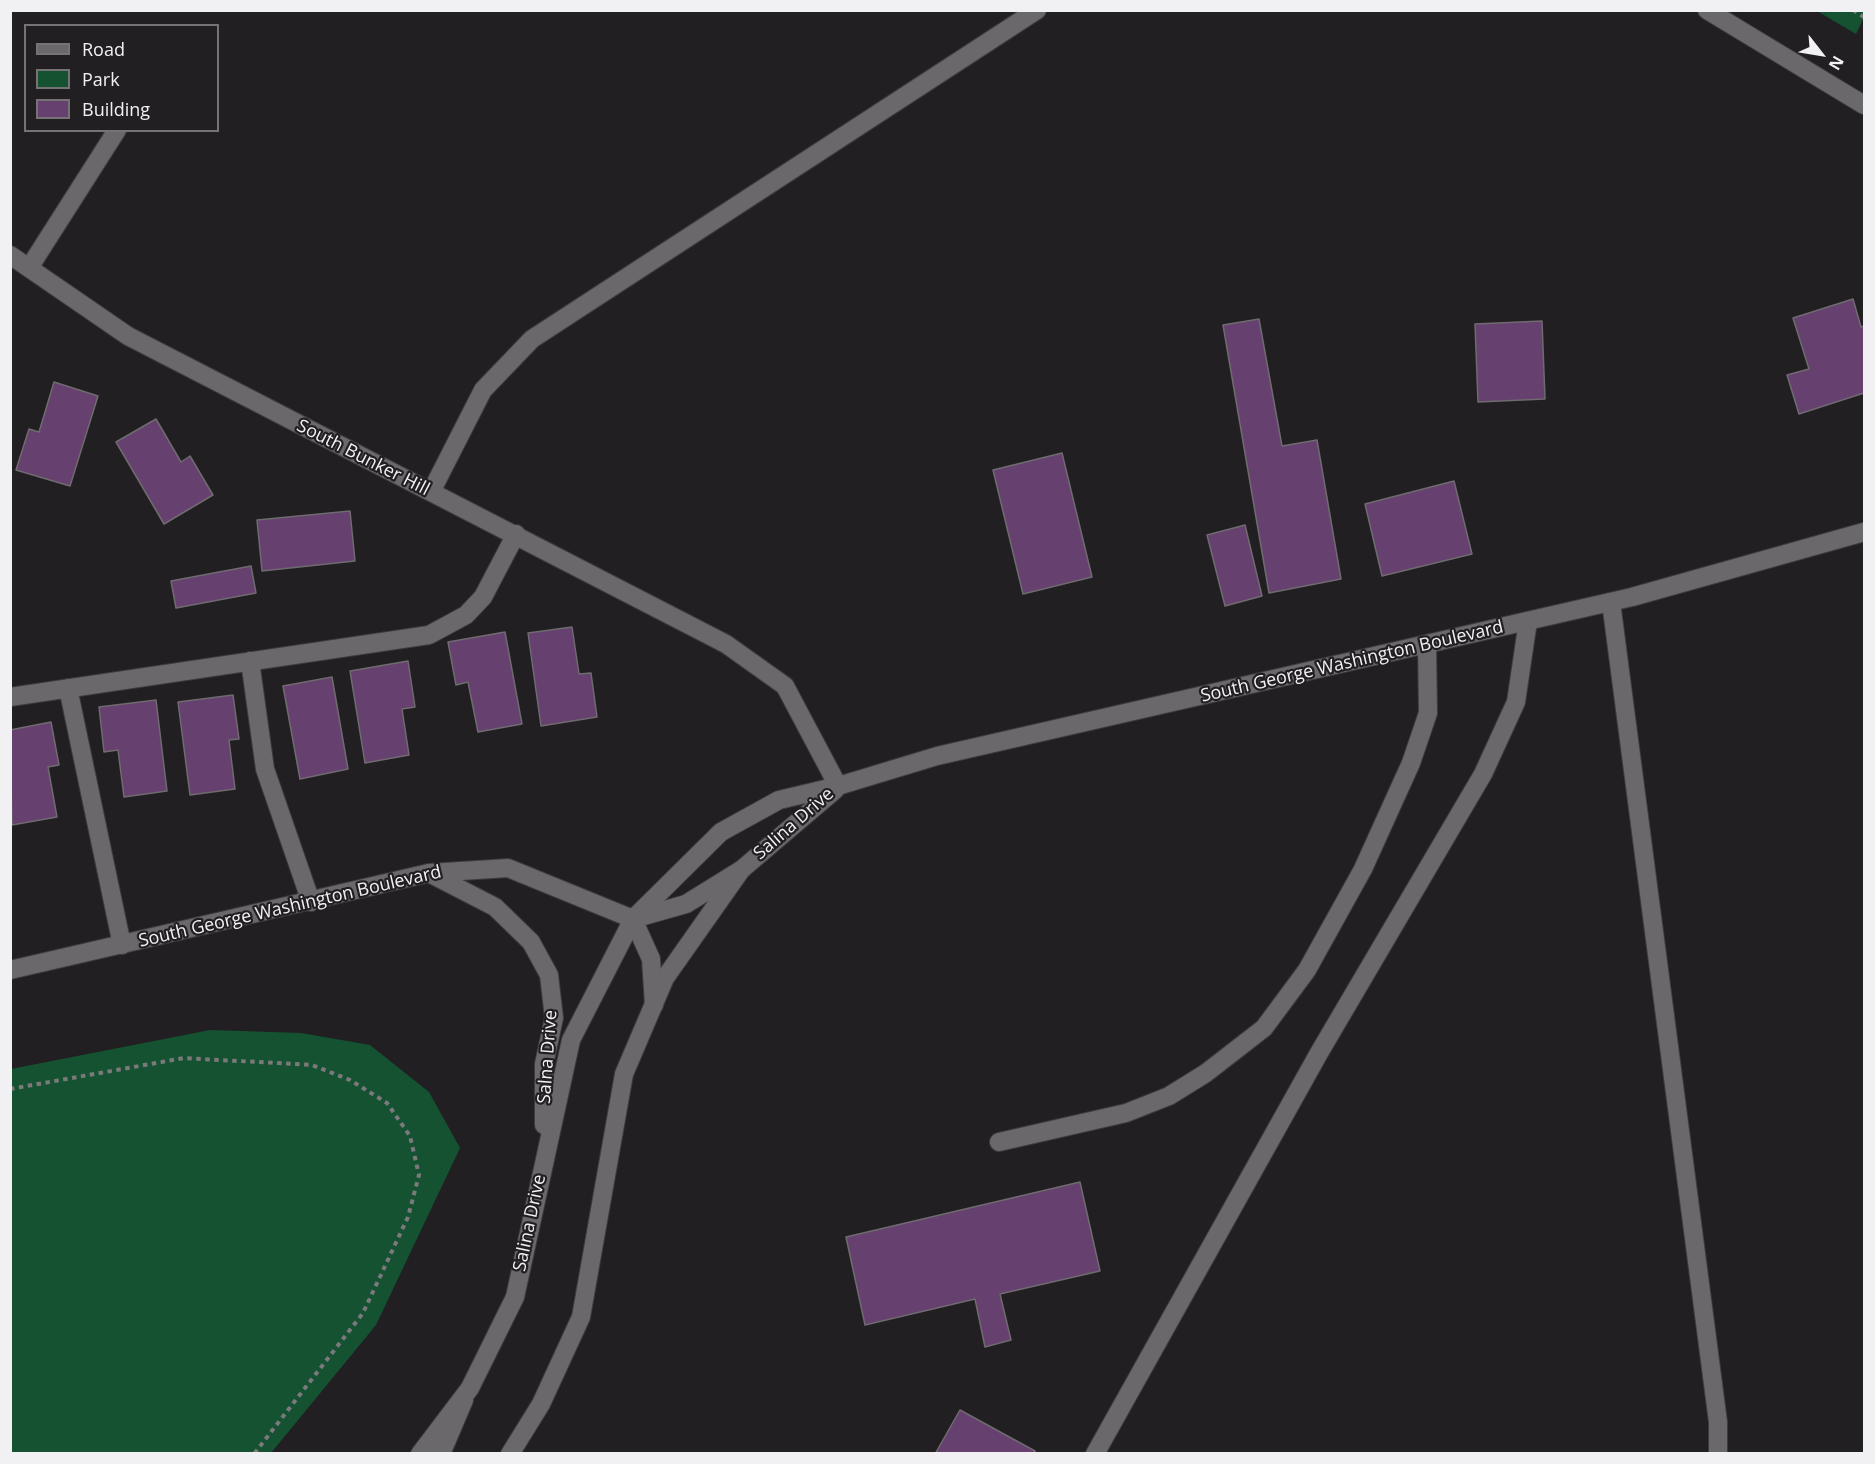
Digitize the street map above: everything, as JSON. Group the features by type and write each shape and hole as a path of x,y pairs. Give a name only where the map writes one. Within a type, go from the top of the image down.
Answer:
{"street":[{"path":"431,492 483,390 531,339 1037,10"},
{"path":"1707,10 1864,105"},
{"path":"29,268 116,132"},
{"name":"South Bunker Hill","path":"10,255 128,336 726,644 785,686 838,786"},
{"name":"South George Washington Boulevard","path":"838,786 937,756 1611,602 1864,532"},
{"path":"10,697 429,635 466,615 483,597 516,534"},
{"path":"1611,602 1718,1422 1718,1454"},
{"path":"1095,1454 1136,1385 1319,1053 1483,774 1516,702 1528,621"},
{"path":"999,1142 1126,1113 1169,1096 1206,1073 1264,1028 1312,960 1363,869 1411,763 1428,713 1427,644"},
{"path":"250,661 266,770 311,902"},
{"path":"68,688 122,945"},
{"name":"Salina Drive","path":"510,1454 541,1404 581,1317 624,1074 665,978 741,870 838,786"},
{"name":"Salina Drive","path":"420,1454 470,1388 514,1297 571,1040 633,919 721,832 779,800 838,786"},
{"name":"South George Washington Boulevard","path":"10,970 429,873 508,868 633,919"},
{"path":"654,1005 651,959 633,919 686,904 741,870"},
{"name":"Salna Drive","path":"429,873 495,907 531,942 549,975 554,1018 544,1064 544,1157"},
{"path":"441,1454 470,1388"}],"path":[{"path":"1853,10 1864,17"},
{"path":"10,1089 184,1058 312,1065 350,1080 387,1103 410,1136 419,1175 408,1217 363,1313 254,1454"}],"green space":[{"path":"1817,11 1864,11 1864,17 1856,34"},
{"path":"210,1030 301,1033 370,1045 429,1092 460,1148 376,1325 271,1453 11,1453 11,1069"}],"building":[{"path":"1853,299 1861,327 1864,326 1864,393 1799,414 1787,375 1809,369 1793,318"},
{"path":"1259,319 1282,446 1317,440 1341,579 1269,593 1223,325"},
{"path":"1542,321 1545,399 1478,402 1475,324"},
{"path":"54,382 98,396 70,486 16,470 29,429 39,432"},
{"path":"156,419 181,462 190,456 213,495 164,524 116,442"},
{"path":"1062,453 1092,577 1023,594 993,470"},
{"path":"1454,481 1472,554 1382,576 1365,504"},
{"path":"350,511 355,561 262,571 257,520"},
{"path":"1245,525 1262,596 1225,606 1207,535"},
{"path":"251,566 256,593 176,608 171,581"},
{"path":"572,627 579,674 591,673 597,717 541,726 528,633"},
{"path":"505,632 522,724 478,732 468,682 456,685 448,642"},
{"path":"408,661 415,707 402,709 409,755 365,763 350,671"},
{"path":"332,677 348,769 300,779 283,686"},
{"path":"233,695 239,739 229,740 235,789 190,795 178,702"},
{"path":"156,700 167,791 124,797 118,750 104,752 99,707"},
{"path":"51,722 59,765 48,767 57,817 12,825 10,730"},
{"path":"1080,1182 1100,1271 1000,1294 1011,1340 985,1347 975,1299 865,1325 846,1237"},
{"path":"960,1410 1035,1451 1034,1454 935,1454"}]}
